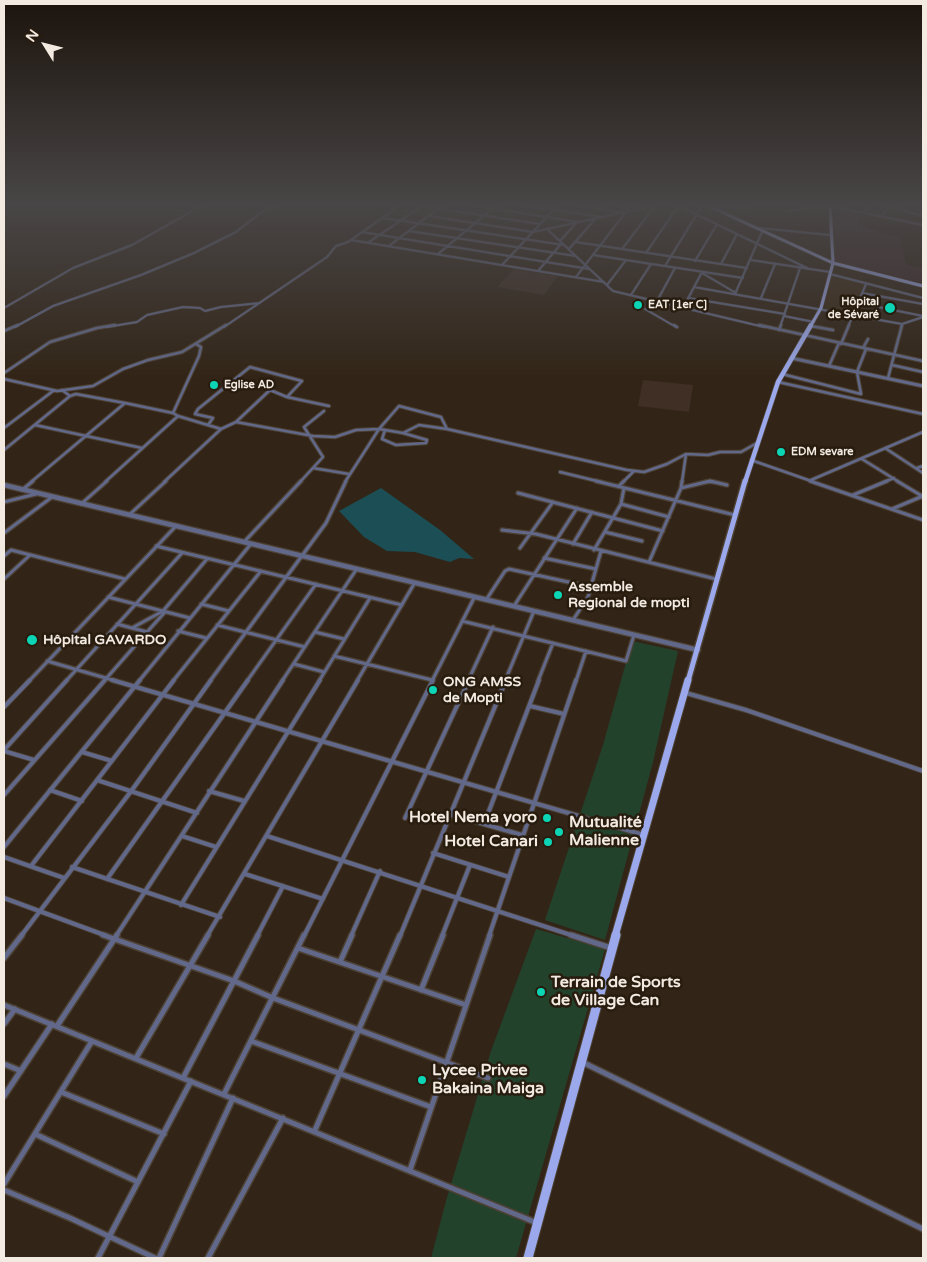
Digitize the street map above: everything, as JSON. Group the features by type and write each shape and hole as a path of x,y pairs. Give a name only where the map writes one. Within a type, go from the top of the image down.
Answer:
{"main road":[{"path":"528,1258 612,948 698,650 716,579 751,460 778,382 821,308 832,263 923,286"}],"street":[{"path":"4,308 25,294 58,278 72,268 85,263"},
{"path":"4,331 53,306 170,263"},
{"path":"4,379 53,390 93,386 123,369 148,360 182,352 317,263"},
{"path":"490,263 604,282"},
{"path":"538,271 544,263"},
{"path":"551,263 590,269"},
{"path":"607,285 624,263"},
{"path":"643,263 743,278"},
{"path":"711,263 747,268"},
{"path":"736,293 750,263"},
{"path":"768,263 830,273 923,298"},
{"path":"796,263 809,269"},
{"path":"576,277 586,264 612,290 804,336 923,360"},
{"path":"631,295 650,264"},
{"path":"761,298 775,264"},
{"path":"657,301 675,268"},
{"path":"779,330 800,268"},
{"path":"702,272 736,293"},
{"path":"683,308 702,272"},
{"path":"829,365 866,284"},
{"path":"694,287 821,308 902,324 923,316"},
{"path":"862,293 923,304"},
{"path":"688,298 784,315 833,330"},
{"path":"4,373 23,358 50,342 97,328 137,322 157,312 165,312 183,307 200,308 205,311 260,302"},
{"path":"858,303 923,316"},
{"path":"645,308 677,327"},
{"path":"888,377 902,324"},
{"path":"859,399 861,394 857,371 868,339"},
{"path":"172,414 181,400 186,381 200,353 201,347 196,344"},
{"path":"791,357 923,385"},
{"path":"892,365 923,372"},
{"path":"208,425 213,418 195,414 198,409 250,367 302,381 287,397"},
{"path":"782,374 861,394"},
{"path":"778,382 923,414"},
{"path":"4,428 53,390"},
{"path":"62,390 70,396"},
{"path":"129,516 221,429 236,422 270,390 287,397 329,406"},
{"path":"4,450 70,396 76,394 101,400 125,402 221,429"},
{"path":"21,490 125,402"},
{"path":"4,958 132,790 193,704 288,577 326,523 349,474 379,429 399,406 441,417 447,429"},
{"path":"243,543 323,456 316,449 313,436 304,427 324,411"},
{"path":"81,504 178,416"},
{"path":"236,422 313,436 335,437 356,430 379,429 385,430 403,433 427,440 426,443 396,445 382,439 385,430"},
{"path":"403,433 410,426 418,424 644,472 667,464 686,454 741,452 757,443"},
{"path":"34,425 142,448"},
{"path":"811,481 923,432"},
{"path":"885,448 923,472"},
{"path":"649,562 681,488 686,454"},
{"path":"862,459 923,495"},
{"path":"751,460 923,520"},
{"path":"916,468 923,466"},
{"path":"313,468 349,474"},
{"path":"619,487 634,471"},
{"path":"560,472 735,516"},
{"path":"853,495 894,478"},
{"path":"681,488 710,481 727,485"},
{"path":"4,486 698,650"},
{"path":"594,550 621,504 624,488"},
{"path":"518,493 663,531"},
{"path":"4,502 36,494"},
{"path":"892,509 923,495"},
{"path":"4,533 52,497"},
{"path":"520,548 553,502"},
{"path":"621,504 669,517"},
{"path":"514,607 577,508"},
{"path":"573,544 592,512"},
{"path":"4,707 175,527"},
{"path":"502,530 513,530 557,539 594,550 716,579"},
{"path":"605,532 642,541"},
{"path":"4,847 133,686 250,545"},
{"path":"156,546 402,605"},
{"path":"4,556 11,550 125,579"},
{"path":"573,621 580,613 591,587 601,551"},
{"path":"34,760 4,750 182,553"},
{"path":"4,579 30,555"},
{"path":"544,558 596,569"},
{"path":"4,795 147,632 207,559"},
{"path":"486,600 507,570 512,569 591,587"},
{"path":"4,1096 114,938 356,570"},
{"path":"31,866 206,638 261,571"},
{"path":"108,880 316,584"},
{"path":"136,1058 414,584"},
{"path":"108,597 190,618"},
{"path":"181,905 370,598"},
{"path":"224,1094 474,598"},
{"path":"201,604 230,611"},
{"path":"132,628 164,611"},
{"path":"315,1130 383,976 534,611"},
{"path":"462,621 626,660 634,635"},
{"path":"118,624 147,632"},
{"path":"217,625 305,647"},
{"path":"405,818 494,628"},
{"path":"178,631 206,638"},
{"path":"315,632 344,639"},
{"path":"484,824 553,643"},
{"path":"410,1170 586,651"},
{"path":"334,656 432,680"},
{"path":"47,661 644,836"},
{"path":"294,664 324,672"},
{"path":"686,692 746,710 923,771"},
{"path":"530,706 564,714"},
{"path":"82,752 112,761"},
{"path":"97,780 197,813"},
{"path":"50,790 82,801"},
{"path":"209,791 244,801"},
{"path":"449,814 522,836"},
{"path":"182,836 216,847"},
{"path":"267,836 343,859 612,948"},
{"path":"433,853 509,877"},
{"path":"4,857 64,878"},
{"path":"421,990 470,865"},
{"path":"72,868 220,917"},
{"path":"340,962 380,872"},
{"path":"244,874 322,899"},
{"path":"183,1078 283,886"},
{"path":"4,898 190,967 234,981 273,998 488,1078"},
{"path":"298,948 466,1005"},
{"path":"4,1005 315,1130 538,1223"},
{"path":"4,1024 14,1009"},
{"path":"4,1184 92,1041"},
{"path":"251,1041 431,1107"},
{"path":"581,1061 923,1228"},
{"path":"4,1064 21,1071"},
{"path":"98,1258 191,1081"},
{"path":"61,1092 164,1134"},
{"path":"159,1258 233,1098"},
{"path":"208,1258 283,1118"},
{"path":"35,1134 138,1182"},
{"path":"4,1190 155,1258"}],"shaded area":[{"path":"839,263 906,263 923,268 923,283"},
{"path":"514,269 558,276 544,295 497,287"},
{"path":"831,276 865,283 853,314 824,308"},
{"path":"643,380 693,385 689,412 638,406"}],"green space":[{"path":"632,641 678,651 653,762 605,940 545,920 603,745"},
{"path":"536,929 605,949 516,1258 431,1258 491,1051"}],"water":[{"path":"381,488 440,530 474,559 459,558 450,562 415,552 387,551 364,537 339,511"}],"place":[{"name":"EAT [1er C]","path":"638,305"},
{"name":"Hôpital de Sévaré","path":"890,308"},
{"name":"Eglise AD","path":"214,385"},
{"name":"EDM sevare","path":"781,452"},
{"name":"Assemble Regional de mopti","path":"558,595"},
{"name":"Hôpital GAVARDO","path":"32,640"},
{"name":"ONG AMSS de Mopti","path":"433,690"},
{"name":"Hotel Nema yoro","path":"547,818"},
{"name":"Mutualité Malienne","path":"559,832"},
{"name":"Hotel Canari","path":"548,842"},
{"name":"Terrain de Sports de Village Can","path":"541,992"},
{"name":"Lycee Privee Bakaina Maiga","path":"422,1080"}]}
